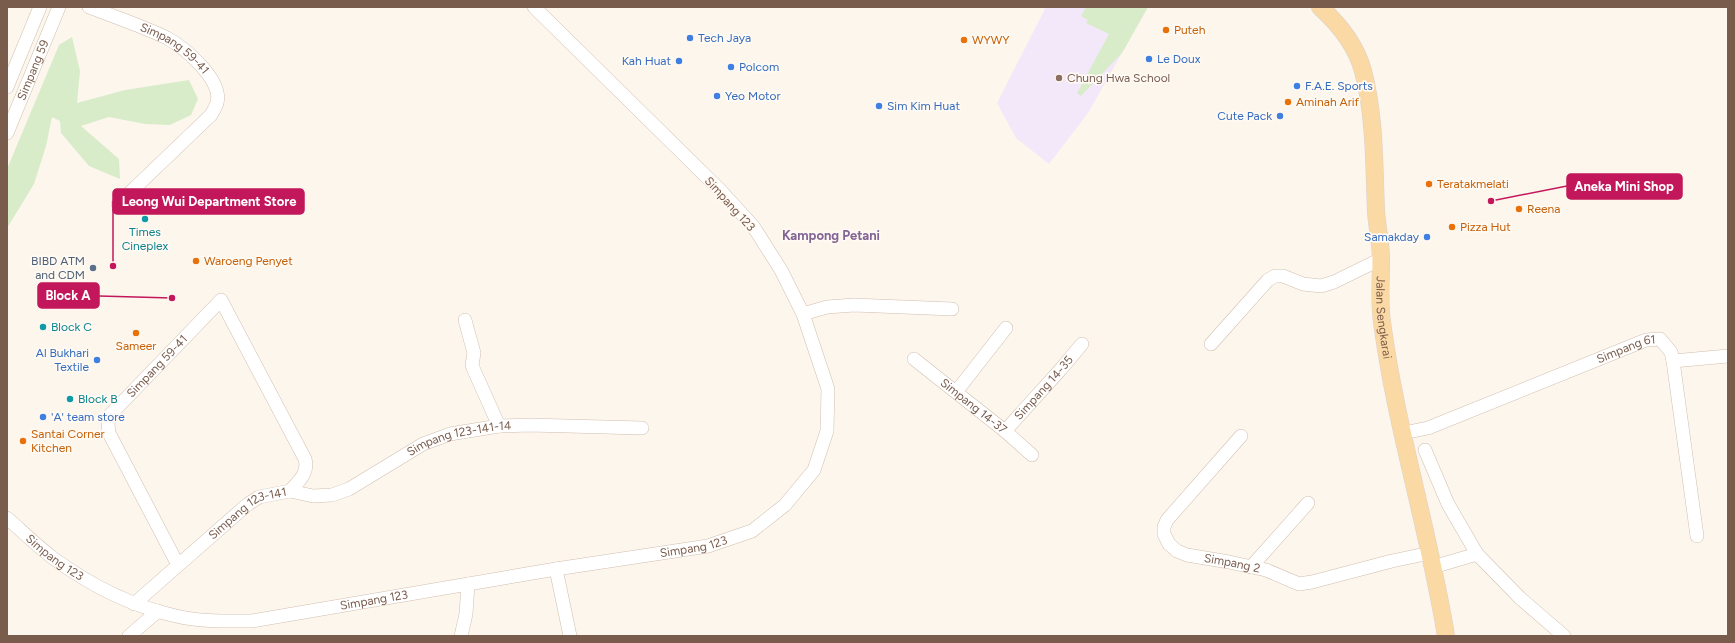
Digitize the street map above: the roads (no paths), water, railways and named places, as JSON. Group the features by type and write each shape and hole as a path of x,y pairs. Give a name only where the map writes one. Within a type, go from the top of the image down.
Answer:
{"main road":[{"name":"Jalan Sengkarai","path":"1325,8 1345,33 1356,50 1363,70 1368,94 1372,128 1376,217 1381,259 1379,288 1382,321 1393,387 1446,636"}],"street":[{"name":"Simpang 59","path":"7,87 40,7"},
{"name":"Simpang 59","path":"7,132 59,7"},
{"name":"Simpang 59-41","path":"89,7 167,38 179,46 202,67 212,79 217,91 217,103 211,114 118,204"},
{"name":"Simpang 123","path":"7,518 53,557 78,574 101,589 134,604 177,616 212,620 252,621 556,569 708,546 752,531 786,505 814,470 827,431 828,389 803,314 781,270 753,226 720,190 534,7"},
{"path":"1211,344 1268,280 1275,276 1283,276 1303,284 1321,286 1334,282 1381,259"},
{"name":"Simpang 59-41","path":"178,565 109,433 108,424 110,415 221,300"},
{"name":"Simpang 123-141","path":"134,604 248,504 259,497 290,491 305,473 307,466 305,458 221,300"},
{"path":"803,314 827,307 854,305 952,309"},
{"path":"465,320 474,353 472,365 499,426"},
{"path":"956,392 1006,328"},
{"name":"Simpang 61","path":"1403,433 1428,428 1646,340 1660,339 1671,352 1673,361 1697,536"},
{"name":"Simpang 14-35","path":"1005,431 1082,344"},
{"path":"1673,361 1728,356"},
{"name":"Simpang 14-37","path":"914,358 1005,431 1032,455"},
{"name":"Simpang 123-141-14","path":"290,491 313,496 332,495 349,489 424,444 450,434 499,426 530,425 642,428"},
{"name":"Simpang 2","path":"1241,436 1167,520 1164,527 1164,534 1169,544 1177,551 1187,556 1266,570 1299,584 1392,561 1431,560 1477,554"},
{"path":"1425,450 1448,504 1477,554 1520,598 1564,636"},
{"path":"1251,567 1308,503"},
{"path":"556,569 570,636"},
{"path":"461,636 466,614 468,584"},
{"path":"129,636 158,611"}],"place":[{"name":"Puteh","path":"1166,30"},
{"name":"Tech Jaya","path":"690,38"},
{"name":"WYWY","path":"964,40"},
{"name":"Le Doux","path":"1149,59"},
{"name":"Kah Huat","path":"679,61"},
{"name":"Polcom","path":"731,67"},
{"name":"Chung Hwa School","path":"1059,78"},
{"name":"F.A.E. Sports","path":"1297,86"},
{"name":"Yeo Motor","path":"717,96"},
{"name":"Aminah Arif","path":"1288,102"},
{"name":"Sim Kim Huat","path":"879,106"},
{"name":"Cute Pack","path":"1280,116"},
{"name":"Teratakmelati","path":"1429,184"},
{"name":"Aneka Mini Shop","path":"1491,201"},
{"name":"Reena","path":"1519,209"},
{"name":"Times Cineplex","path":"145,219"},
{"name":"Pizza Hut","path":"1452,227"},
{"name":"Samakday","path":"1427,237"},
{"name":"Waroeng Penyet","path":"196,261"},
{"name":"Leong Wui Department Store","path":"113,266"},
{"name":"BIBD ATM and CDM","path":"93,268"},
{"name":"Block A","path":"172,298"},
{"name":"Block C","path":"43,327"},
{"name":"Sameer","path":"136,333"},
{"name":"Al Bukhari Textile","path":"97,360"},
{"name":"Block B","path":"70,399"},
{"name":"'A' team store","path":"43,417"},
{"name":"Santai Corner Kitchen","path":"23,441"}],"district":[{"name":"Kampong Petani","path":"831,235"}]}
